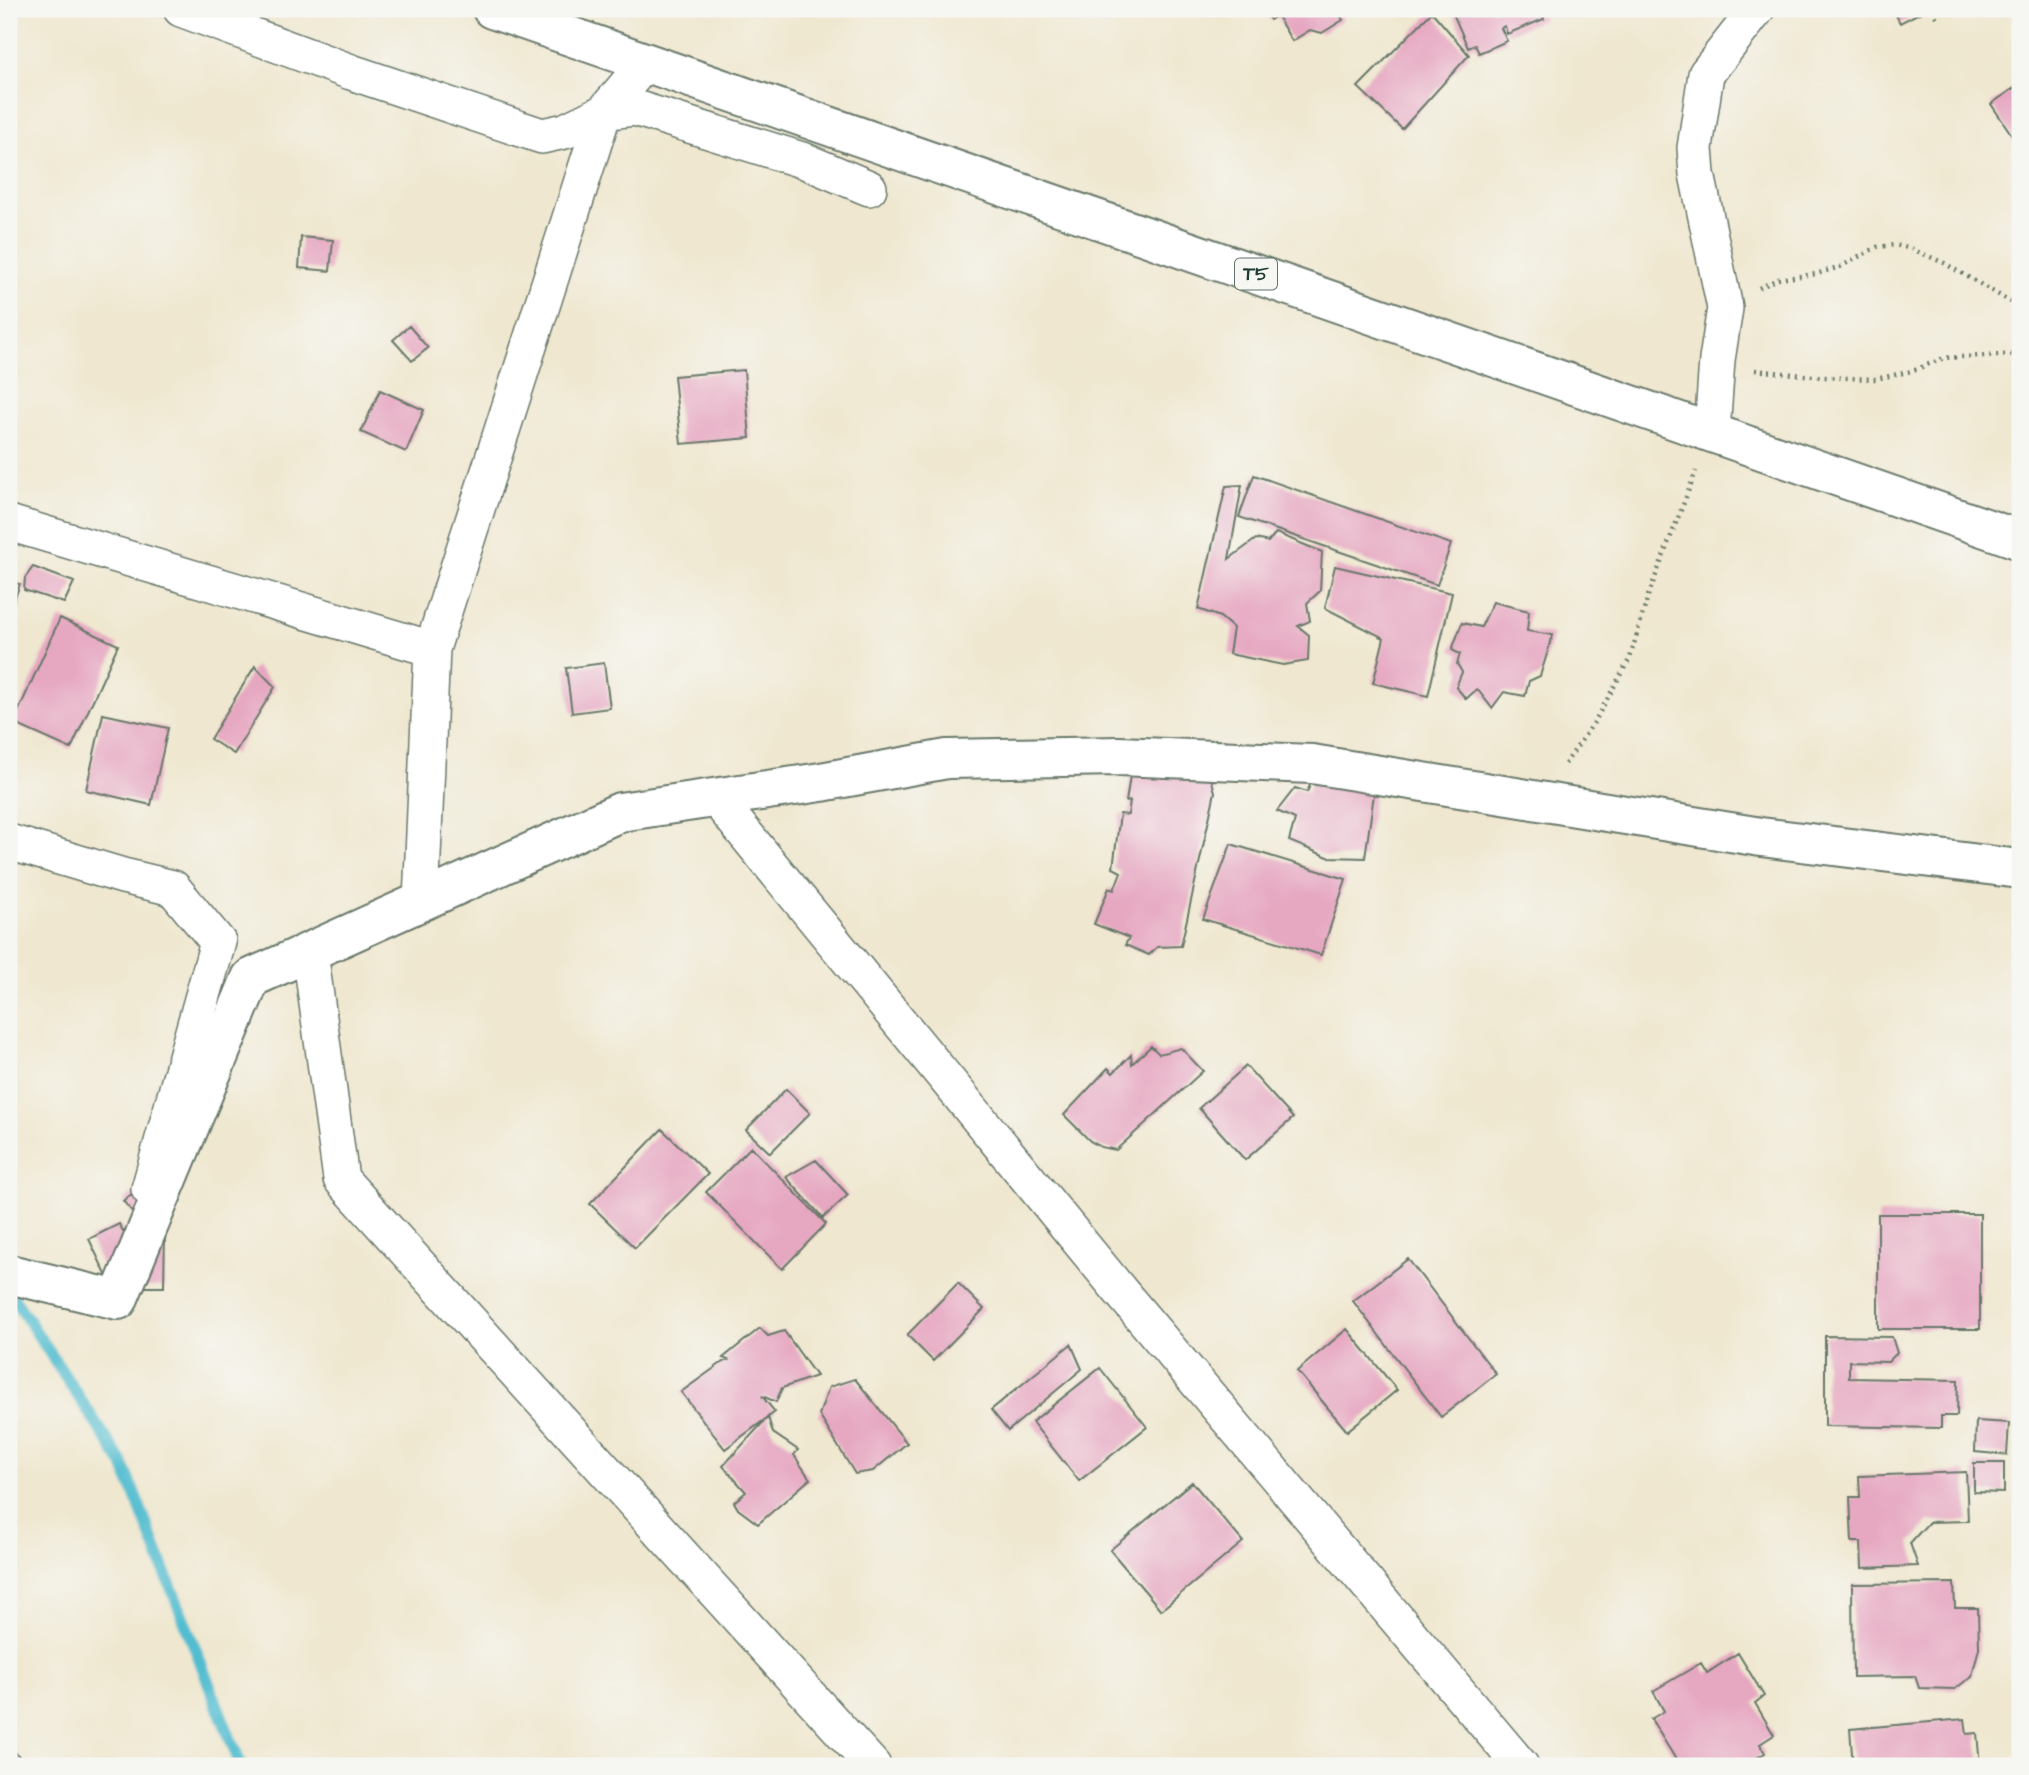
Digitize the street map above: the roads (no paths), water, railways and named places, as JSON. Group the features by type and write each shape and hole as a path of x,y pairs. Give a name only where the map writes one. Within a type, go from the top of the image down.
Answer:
{"main road":[{"name":"T5","path":"492,9 2020,540"},
{"path":"9,1274 118,1300 251,978 620,812 947,759 1119,756 1312,764 1761,837 2020,869"}],"street":[{"path":"181,9 351,72 542,136 565,131 604,112 635,108 805,161 869,188"},
{"path":"1712,432 1717,360 1725,308 1697,174 1695,148 1706,74 1757,9"},
{"path":"421,902 432,649 604,112 646,62"},
{"path":"9,523 432,649"},
{"path":"715,797 1121,1292 1521,1766"},
{"path":"9,842 110,873 173,888 218,942 118,1300"},
{"path":"310,952 341,1179 873,1766"}],"waterway":[{"path":"9,1291 123,1464 241,1766"}]}
